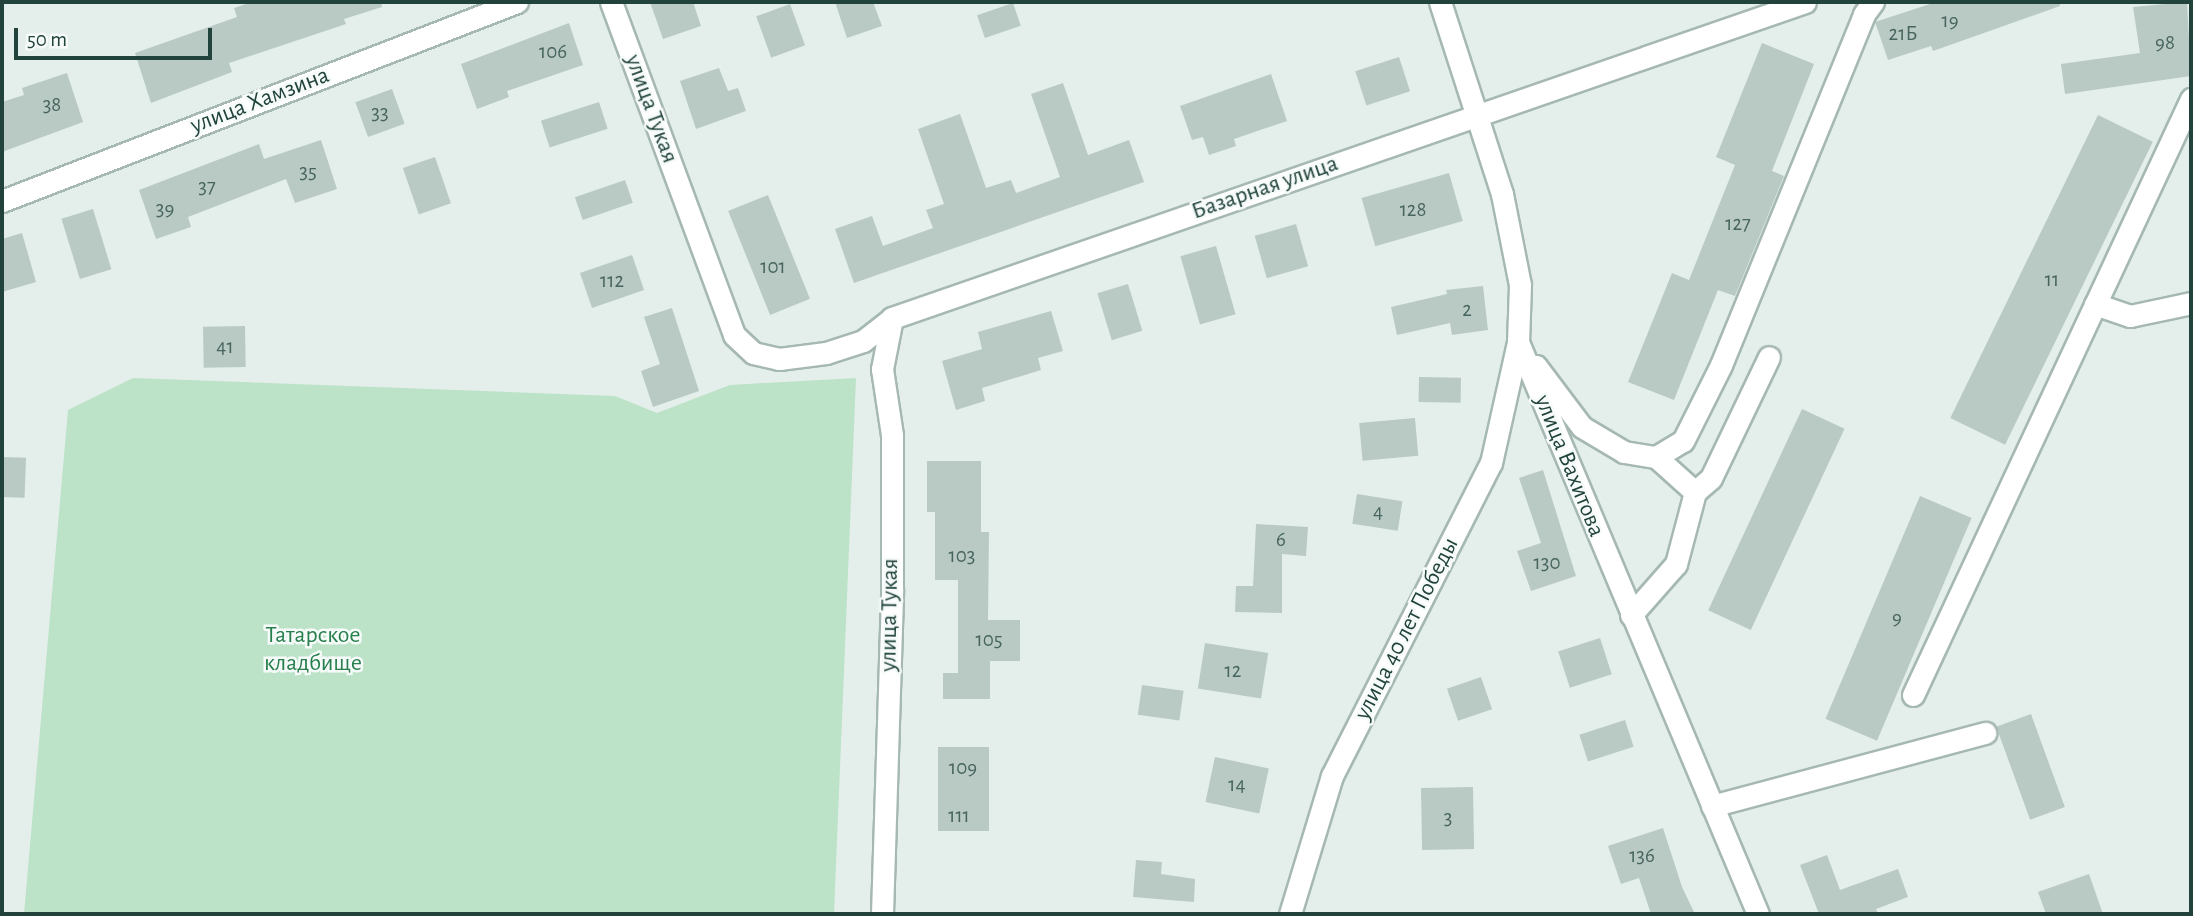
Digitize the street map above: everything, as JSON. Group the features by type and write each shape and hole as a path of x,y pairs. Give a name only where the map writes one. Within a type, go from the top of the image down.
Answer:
{"street":[{"name":"улица Хамзина","path":"2,201 517,2"},
{"name":"улица Тукая","path":"611,2 734,335"},
{"name":"улица Вахитова","path":"1440,2 1502,194 1520,285 1518,342 1758,914"},
{"name":"Базарная улица","path":"734,335 753,353 779,359 826,353 863,341 892,318 1805,2"},
{"path":"1656,457 1683,441 1721,365 1864,14 1873,2"},
{"path":"1913,695 2191,99"},
{"path":"2095,304 2130,316 2191,303"},
{"name":"улица Тукая","path":"881,914 892,589 892,435 882,369 892,318"},
{"path":"1518,342 1582,427 1624,452 1656,457 1695,492"},
{"name":"улица 40 лет Победы","path":"1290,914 1332,776 1491,463 1518,342"},
{"path":"1631,615 1676,564 1695,492 1711,478 1769,357"},
{"path":"1712,806 1986,733"}],"green space":[{"name":"Татарское кладбище","path":"133,378 615,396 657,413 730,385 856,378 834,914 24,914 68,410"}],"building":[{"path":"252,2 381,2 382,7 344,19 346,24 229,63 232,72 151,103 135,53 237,17 234,8"},
{"path":"650,2 693,2 701,26 663,39"},
{"path":"835,2 873,2 882,26 847,38"},
{"path":"1936,2 2060,2 2060,6 1933,51 1931,46 1888,60 1875,22"},
{"path":"2187,2 2191,76 2065,94 2061,64 2140,53 2133,7"},
{"path":"1013,3 1021,26 985,38 977,15"},
{"path":"790,4 805,45 771,58 756,16"},
{"path":"569,23 583,65 507,91 509,97 477,109 461,64"},
{"path":"1762,43 1814,64 1772,171 1784,176 1735,296 1718,290 1674,400 1628,382 1672,273 1689,280 1735,165 1716,157"},
{"path":"1399,57 1410,91 1366,105 1355,71"},
{"path":"719,68 728,91 738,88 746,111 696,129 680,81"},
{"path":"67,73 83,122 2,152 2,102 24,95 22,88"},
{"path":"1271,74 1287,121 1234,139 1236,146 1209,155 1203,137 1192,140 1180,106"},
{"path":"1063,83 1088,155 1129,140 1144,182 854,283 835,229 872,216 883,246 933,228 926,210 944,204 918,129 960,114 986,188 1011,180 1016,193 1060,177 1031,94"},
{"path":"392,89 405,124 368,137 355,102"},
{"path":"599,102 608,129 550,147 541,121"},
{"path":"2098,115 2153,142 2005,445 1950,418"},
{"path":"321,140 337,189 295,203 286,179 188,217 191,227 156,239 139,190 259,144 264,159"},
{"path":"435,157 451,203 419,214 403,168"},
{"path":"1449,173 1463,221 1375,246 1362,198"},
{"path":"625,180 633,203 583,220 575,197"},
{"path":"768,195 810,299 770,315 728,211"},
{"path":"93,209 111,269 80,279 61,219"},
{"path":"1296,224 1308,266 1267,278 1255,236"},
{"path":"22,233 36,282 2,292 2,239"},
{"path":"1216,246 1236,314 1200,324 1180,256"},
{"path":"632,255 644,290 592,308 580,273"},
{"path":"1128,284 1142,331 1112,340 1097,293"},
{"path":"1483,286 1488,330 1452,335 1450,323 1397,335 1391,307 1447,294 1446,290"},
{"path":"672,308 699,391 653,407 641,371 660,364 644,317"},
{"path":"1051,311 1063,351 1038,358 1041,370 982,388 985,401 956,410 942,361 982,349 978,332"},
{"path":"245,326 246,367 204,368 203,327"},
{"path":"1419,377 1461,378 1461,403 1419,402"},
{"path":"1802,409 1845,429 1751,630 1708,610"},
{"path":"1415,418 1418,456 1363,461 1359,423"},
{"path":"2,457 26,458 25,498 2,497"},
{"path":"927,461 981,461 981,532 989,532 988,620 1020,620 1020,661 990,661 990,699 943,699 943,673 958,673 958,580 935,580 935,512 927,512"},
{"path":"1543,470 1576,576 1531,591 1517,551 1541,543 1519,478"},
{"path":"1357,494 1402,501 1398,531 1352,524"},
{"path":"1920,496 1972,518 1877,741 1825,719"},
{"path":"1256,524 1308,527 1306,556 1282,554 1282,613 1235,612 1236,586 1253,586"},
{"path":"1600,638 1612,674 1570,688 1558,652"},
{"path":"1205,643 1268,653 1261,698 1198,688"},
{"path":"1481,677 1492,709 1458,721 1447,689"},
{"path":"1142,685 1184,691 1179,721 1138,715"},
{"path":"2031,714 2065,807 2030,820 1996,727"},
{"path":"1625,720 1634,747 1588,761 1579,735"},
{"path":"938,747 989,747 989,831 938,831"},
{"path":"1215,757 1269,768 1259,813 1205,802"},
{"path":"1473,787 1474,849 1422,850 1421,788"},
{"path":"1663,828 1682,887 1695,914 1651,914 1639,878 1621,884 1608,846"},
{"path":"1827,855 1840,890 1898,869 1908,897 1876,909 1878,914 1819,914 1800,865"},
{"path":"1136,860 1162,862 1161,874 1195,879 1194,902 1133,897"},
{"path":"2089,874 2103,914 2046,914 2038,892"}]}
